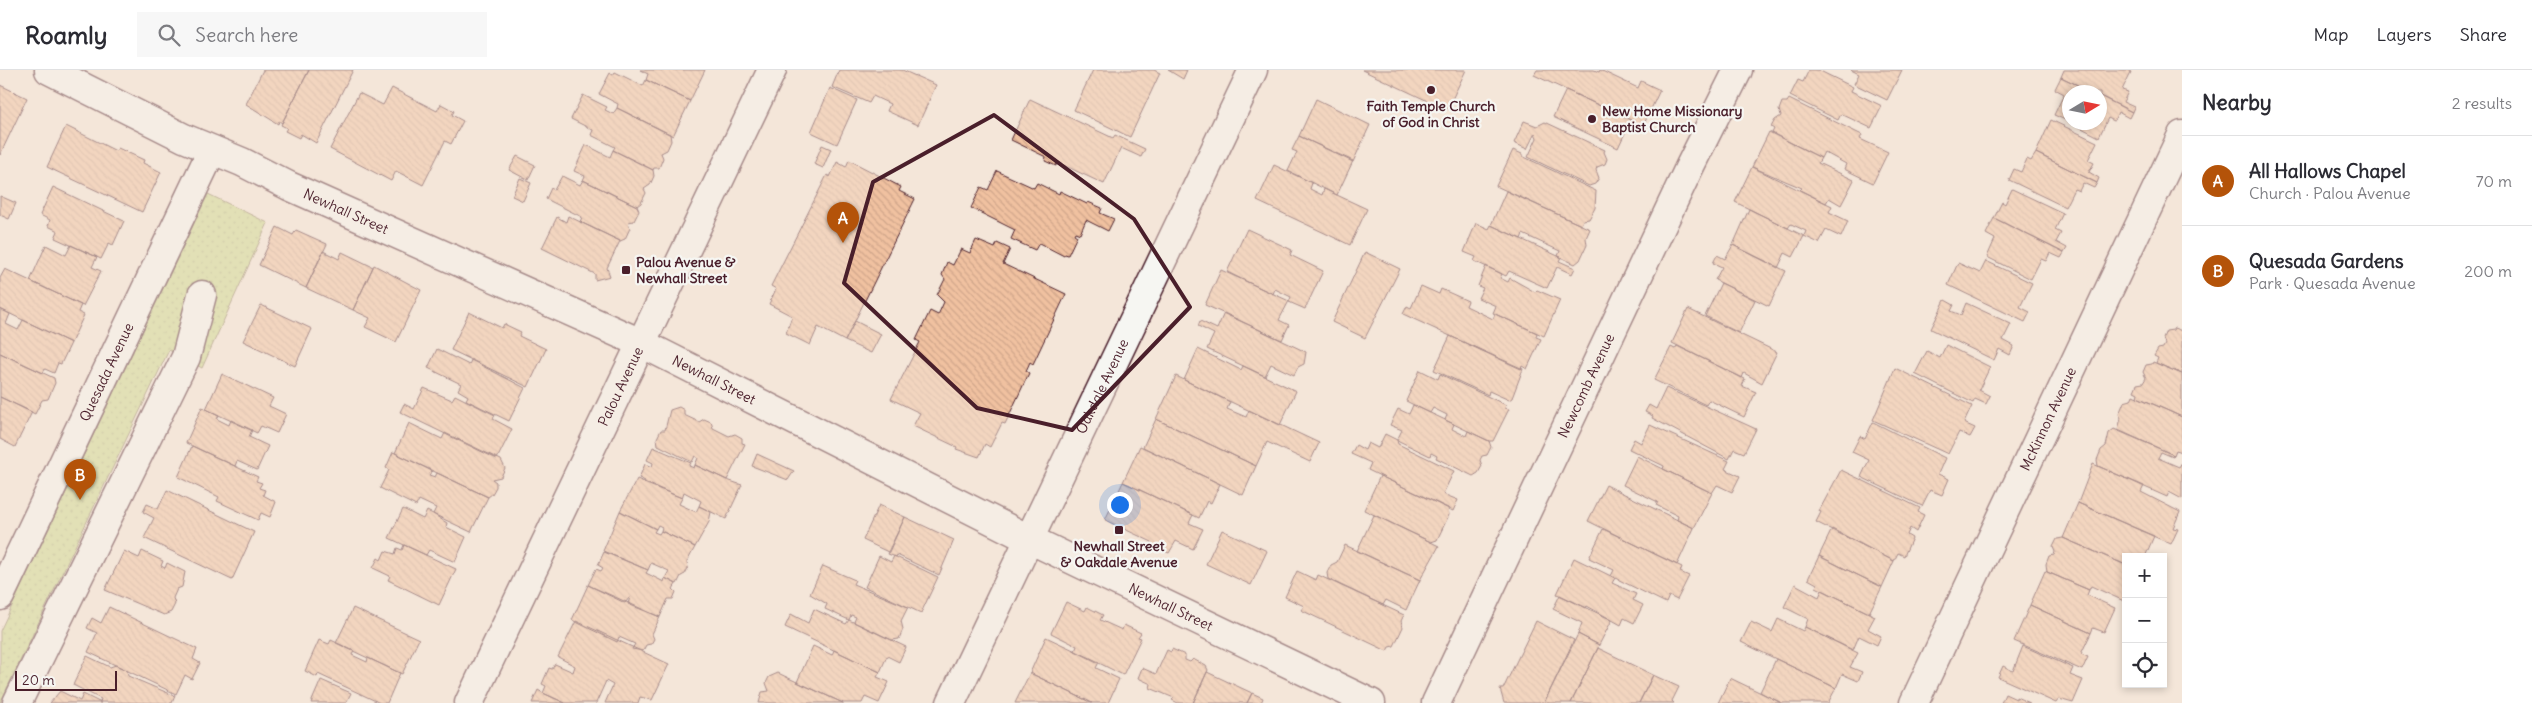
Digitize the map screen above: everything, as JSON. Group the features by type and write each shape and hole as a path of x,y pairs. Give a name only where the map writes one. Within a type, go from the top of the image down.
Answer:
{"street":[{"name":"Newhall Street","path":"49,70 298,190 643,344 1029,539 1371,703"},
{"name":"Palou Avenue","path":"469,703 643,344 772,70"},
{"name":"Oakdale Avenue","path":"951,703 1254,70"},
{"name":"Newcomb Avenue","path":"1436,703 1677,193 1738,70"},
{"name":"McKinnon Avenue","path":"1914,703 2182,135"},
{"name":"Quesada Avenue","path":"0,596 212,150"},
{"path":"17,703 186,357 202,295"}],"highlighted area":[{"path":"994,115 1134,219 1190,307 1072,430 977,408 844,283 873,182"}],"green space":[{"path":"208,194 268,223 202,368 169,350 0,703 0,631"}],"building":[{"path":"263,70 309,70 282,123 279,121 278,124 246,104"},
{"path":"309,70 353,70 316,143 301,134 299,138 285,131 287,128 281,125"},
{"path":"640,70 705,70 690,101 646,80 648,74"},
{"path":"839,70 902,70 936,85 918,125 887,111 890,104 873,96 869,103 832,87"},
{"path":"1093,70 1154,70 1160,73 1130,137 1074,110"},
{"path":"1168,70 1187,70 1183,79"},
{"name":"Faith Temple Church of God in Christ","path":"1362,70 1466,70 1447,110"},
{"path":"1537,70 1594,70 1599,72 1600,70 1638,88 1641,81 1660,90 1643,126 1534,75"},
{"path":"1809,70 1818,70 1853,87 1851,91 1882,106 1871,128 1841,114 1838,120 1790,96 1798,80 1803,82"},
{"path":"1851,70 1902,70 1887,100 1854,84 1859,74"},
{"path":"2064,70 2127,70 2131,72 2122,90 2128,92 2123,102 2134,107 2132,112 2107,100 2107,85 2078,85 2061,77"},
{"path":"615,72 643,86 646,80 690,101 673,136 617,108 618,104 599,94 610,73 613,75"},
{"path":"2061,77 2078,85 2062,85 2062,93 2055,89"},
{"path":"0,85 27,98 0,155"},
{"path":"392,88 437,111 441,104 454,111 452,115 463,121 451,144 445,141 423,185 396,171 391,181 330,149 359,93 383,105"},
{"path":"830,88 857,100 837,144 811,132"},
{"name":"New Home Missionary Baptist Church","path":"1566,90 1631,120 1618,148 1553,117"},
{"path":"583,95 607,107 605,110 613,114 617,108 670,134 671,141 667,150 661,153 663,158 659,168 654,168 653,170 613,150 615,147 591,135 593,130 571,119"},
{"path":"2062,98 2062,118 2054,115"},
{"path":"1030,99 1113,138 1115,135 1145,149 1141,157 1121,148 1104,184 1057,162 1056,166 1045,161 1046,157 1011,140"},
{"path":"1316,99 1370,125 1353,162 1299,136"},
{"path":"1789,99 1862,135 1860,139 1888,152 1873,183 1844,169 1846,164 1824,152 1821,158 1772,133 1774,129 1771,127 1775,120 1781,116 1779,110 1782,102 1787,102"},
{"path":"2107,100 2132,112 2129,118 2118,112 2114,121 2108,118 2107,120"},
{"path":"2051,120 2062,125 2062,130 2072,130 2097,142 2088,160 2094,163 2089,172 2099,178 2097,183 2036,153"},
{"path":"1524,121 1537,126 1545,122 1605,150 1607,159 1605,164 1597,167 1596,170 1599,178 1595,184 1589,186 1528,157 1537,138 1535,133 1527,149 1514,143"},
{"path":"66,126 116,151 118,148 144,160 143,163 161,172 142,212 47,167"},
{"path":"2085,130 2102,130 2099,137"},
{"path":"1769,132 1821,158 1818,163 1854,180 1841,205 1829,198 1826,203 1800,190 1802,188 1752,167"},
{"path":"1299,136 1353,161 1337,195 1288,171 1297,152 1292,150"},
{"path":"586,145 610,157 613,150 653,170 654,176 650,185 644,189 646,193 641,203 637,206 583,180 585,176 574,171"},
{"path":"822,145 831,149 823,168 814,164"},
{"path":"1513,150 1596,191 1595,208 1589,219 1583,220 1581,225 1496,186"},
{"path":"2036,153 2097,183 2094,188 2083,183 2079,191 2074,189 2065,207 2009,180 2014,169 2021,172 2027,159 2031,161"},
{"path":"517,156 535,165 528,180 509,170"},
{"path":"849,160 901,187 899,191 915,199 845,341 818,327 810,345 786,333 792,316 769,304 776,289 771,286 827,175 830,177 837,162 846,167"},
{"path":"1274,165 1312,183 1310,189 1322,195 1324,189 1367,209 1350,245 1257,201"},
{"path":"1752,167 1832,206 1829,212 1848,221 1841,237 1826,230 1819,243 1804,236 1806,231 1791,224 1788,228 1735,202"},
{"path":"997,171 1034,188 1037,183 1059,194 1060,191 1087,204 1088,202 1102,208 1100,213 1114,219 1108,231 1086,220 1080,234 1075,232 1074,234 1077,236 1068,255 1065,254 1064,256 1039,243 1035,250 1011,239 1015,230 971,208 981,187 988,190"},
{"path":"562,176 580,185 583,180 637,206 639,211 634,221 628,222 630,228 625,239 620,241 580,222 582,217 546,199 551,188 554,190"},
{"path":"520,178 531,183 523,201 512,196"},
{"path":"53,187 124,221 113,245 109,243 101,259 55,238 58,231 48,226 50,220 40,215"},
{"path":"2012,189 2063,213 2055,230 2061,233 2056,242 2067,248 2064,253 1994,218 2002,202 2005,204"},
{"path":"1506,191 1590,229 1586,238 1587,245 1580,260 1575,264 1558,256 1560,251 1523,234 1521,239 1491,225"},
{"path":"0,196 16,203 9,219 0,215"},
{"path":"1749,209 1804,236 1793,257 1785,253 1778,268 1733,245"},
{"path":"568,216 620,241 607,268 610,276 595,280 595,274 542,248 557,217 566,222"},
{"path":"1994,218 2064,253 2061,258 2050,253 2046,261 2041,259 2031,279 1987,257 1995,239 1986,234"},
{"path":"1476,223 1489,229 1491,225 1561,257 1559,261 1575,268 1572,274 1557,267 1547,288 1509,271 1506,276 1474,261 1476,257 1464,252"},
{"path":"277,227 293,235 296,230 327,244 306,288 259,265"},
{"path":"1247,229 1292,250 1290,255 1323,271 1305,309 1289,302 1291,297 1275,289 1273,294 1227,272"},
{"path":"976,240 995,248 997,243 1010,249 1003,264 1066,294 1033,364 1030,362 1026,371 1029,373 1005,424 1002,423 990,447 985,444 979,457 956,449 957,447 913,426 920,413 891,399 920,342 916,340 930,311 938,315 944,302 937,295 945,279 942,275 947,262 953,265 961,249 970,253"},
{"path":"46,245 66,255 71,245 97,257 92,267 101,271 83,306 30,281"},
{"path":"1733,245 1786,271 1769,306 1715,280 1722,267 1713,263 1717,255 1725,259"},
{"path":"323,251 339,259 342,252 373,267 353,310 306,288"},
{"path":"1365,252 1400,269 1365,338 1332,322"},
{"path":"1986,261 2032,283 2020,307 2030,312 2025,322 1948,285 1958,263 1980,273"},
{"path":"374,265 421,290 396,342 365,327 370,318 353,310"},
{"path":"1486,266 1502,274 1500,278 1508,282 1510,278 1535,292 1537,290 1560,300 1544,336 1493,313 1496,306 1478,298 1483,288 1478,286"},
{"path":"5,269 81,305 78,312 84,315 71,343 0,309 0,278"},
{"path":"1221,270 1289,301 1279,320 1289,325 1282,340 1205,305"},
{"path":"1721,283 1755,300 1739,333 1705,316"},
{"path":"1421,286 1439,294 1441,289 1468,301 1466,306 1493,319 1495,314 1537,333 1536,337 1541,339 1527,369 1522,366 1521,369 1403,314 1407,306 1411,308"},
{"path":"1945,300 1954,305 1951,311 1961,315 1966,303 2011,324 2003,340 2014,346 2010,355 1999,349 1994,360 1931,329"},
{"path":"261,305 312,329 295,366 243,341"},
{"path":"0,309 10,314 6,324 18,330 23,320 71,343 61,364 58,363 54,373 45,369 43,373 0,353"},
{"path":"1688,309 1777,352 1762,383 1744,373 1742,378 1672,343"},
{"path":"469,312 502,328 504,324 521,332 519,336 546,349 528,387 451,350"},
{"path":"1224,313 1306,352 1304,364 1298,367 1294,375 1271,364 1265,376 1207,349 1214,334 1198,326 1200,321 1217,329"},
{"path":"855,321 881,334 871,353 845,341"},
{"path":"2174,328 2182,331 2182,374 2156,363 2158,358 2154,356 2158,349 2163,348 2165,344 2163,338 2166,331 2173,330"},
{"path":"1450,336 1523,369 1512,398 1509,400 1489,391 1488,395 1434,370"},
{"path":"1946,345 1990,367 1979,390 1990,396 1986,404 1975,399 1973,403 1915,374 1927,351 1940,358"},
{"path":"1677,346 1745,379 1742,386 1756,392 1744,417 1709,400 1706,405 1654,380 1671,347 1675,349"},
{"path":"437,349 469,365 471,360 525,388 509,421 466,400 468,396 458,390 461,384 428,368"},
{"path":"1198,349 1241,370 1243,366 1296,391 1280,425 1184,380"},
{"path":"0,353 54,378 55,383 48,399 42,400 35,414 0,397"},
{"path":"2153,362 2182,374 2182,417 2137,397 2138,393 2134,391 2137,384 2143,383 2146,378 2143,372 2146,365"},
{"path":"1895,368 1972,406 1964,423 1975,428 1970,437 1959,432 1948,454 1873,420"},
{"path":"1420,370 1438,379 1440,374 1506,405 1505,408 1509,409 1493,441 1489,441 1445,420 1447,415 1433,408 1430,413 1406,401"},
{"path":"222,374 273,398 269,406 286,414 277,433 261,426 257,433 206,409"},
{"path":"1176,376 1230,402 1227,409 1246,417 1249,410 1319,443 1310,462 1267,442 1256,466 1156,419"},
{"path":"424,388 452,400 455,395 495,415 493,419 512,429 497,459 400,412 404,404 414,409"},
{"path":"1666,388 1756,429 1744,453 1734,449 1729,459 1652,418 1653,416 1645,412 1649,405 1656,409"},
{"path":"2133,395 2182,417 2182,452 2176,450 2174,455 2118,430 2121,418 2119,414 2124,402 2131,400"},
{"path":"0,397 32,412 15,447 0,439"},
{"path":"1413,405 1454,424 1452,429 1466,436 1468,431 1489,441 1491,447 1487,455 1482,456 1480,460 1482,466 1478,473 1473,476 1436,458 1437,456 1431,453 1430,456 1397,440 1402,430 1390,425 1398,409 1409,414"},
{"path":"202,407 219,415 217,419 229,425 231,420 252,430 249,437 268,446 257,470 237,461 235,466 186,443"},
{"path":"679,407 684,410 684,415 699,422 704,419 711,422 713,428 729,436 735,434 742,438 742,443 745,444 727,480 695,465 698,458 695,456 692,462 658,445 657,438 661,430 665,430 670,410"},
{"path":"1156,419 1256,466 1243,495 1143,447"},
{"path":"1873,422 1945,458 1938,474 1949,479 1942,495 1930,490 1922,506 1861,477 1869,460 1852,452 1860,436 1865,439"},
{"path":"409,423 442,439 445,433 501,460 505,468 501,477 492,479 496,482 496,487 492,494 488,497 395,453"},
{"path":"1650,425 1729,461 1725,469 1740,476 1732,492 1717,485 1712,493 1663,469 1664,466 1629,449 1634,439 1641,443"},
{"path":"2114,429 2174,455 2173,457 2161,452 2158,458 2179,467 2182,462 2182,499 2169,492 2167,497 2098,466 2097,460 2101,450 2106,446 2109,433"},
{"path":"1385,434 1397,440 1398,444 1454,471 1443,494 1458,500 1453,511 1368,470 1371,463 1351,454 1356,445 1365,450 1368,443 1378,448"},
{"path":"192,446 258,477 256,481 262,483 259,488 265,490 263,495 276,502 270,517 261,513 258,520 217,501 219,497 178,477"},
{"path":"1140,446 1220,484 1211,503 1207,501 1199,518 1123,482"},
{"path":"653,447 691,463 689,466 694,468 695,465 742,485 726,519 699,506 701,501 684,492 682,498 644,483 645,481 639,478 645,464 652,467 653,463 647,460"},
{"path":"393,452 432,471 429,475 435,477 437,473 488,497 471,532 433,514 436,508 419,500 416,506 380,488 389,470 386,468"},
{"path":"757,454 794,471 788,480 752,466"},
{"path":"1637,456 1712,493 1694,528 1677,520 1678,516 1656,505 1658,502 1623,485"},
{"path":"2093,464 2144,486 2141,492 2180,512 2173,528 2178,529 2171,544 2078,503"},
{"path":"1841,470 1920,508 1918,512 1924,515 1916,532 1910,528 1907,535 1912,538 1904,556 1898,553 1894,561 1816,522 1821,512 1819,511"},
{"path":"1380,476 1448,508 1449,515 1437,540 1431,542 1364,510"},
{"path":"637,479 682,498 679,504 696,512 699,506 711,512 709,522 695,547 661,531 662,527 658,525 656,529 620,511"},
{"path":"1123,482 1193,515 1189,523 1203,529 1193,549 1176,541 1169,553 1151,545 1152,542 1105,520"},
{"path":"1606,485 1694,528 1677,565 1588,521"},
{"path":"167,490 254,532 232,580 144,538 154,518 143,512 147,504 158,509"},
{"path":"2078,503 2154,536 2147,553 2122,553 2122,563 2063,538"},
{"path":"879,505 905,517 888,552 863,540"},
{"path":"403,509 423,519 427,511 447,523 446,527 466,537 455,562 429,550 426,555 389,538"},
{"path":"620,511 656,529 654,532 659,534 661,531 695,547 687,562 688,568 677,584 665,578 669,571 651,563 648,570 603,551"},
{"path":"1374,515 1439,546 1420,580 1357,551"},
{"path":"905,517 954,540 939,575 897,555 896,557 888,554"},
{"path":"1603,529 1682,567 1680,572 1689,576 1677,600 1669,596 1666,603 1611,576 1614,570 1589,558"},
{"path":"1832,529 1894,561 1882,587 1819,556"},
{"path":"1222,530 1267,551 1251,585 1206,564"},
{"path":"2063,538 2122,563 2122,600 2091,586 2089,590 2047,572 2046,564 2049,556 2054,555 2053,547 2057,539"},
{"path":"404,545 456,569 439,605 388,580 390,576 373,568 378,558 381,560 385,551 395,554 397,548 402,550"},
{"path":"1345,545 1420,580 1406,610 1386,600 1383,605 1328,579 1327,573 1331,565 1337,562"},
{"path":"124,551 139,558 142,551 163,561 161,566 165,568 167,563 185,572 182,587 177,589 173,598 175,604 171,612 164,615 105,590"},
{"path":"604,552 648,570 646,573 664,582 665,578 676,584 673,589 676,592 673,599 668,599 660,617 628,604 630,597 625,603 588,585 596,569 601,571 603,568 598,565"},
{"path":"879,556 891,562 894,556 938,577 921,613 865,587"},
{"path":"1819,556 1882,587 1869,613 1816,587 1817,584 1808,579"},
{"path":"1574,558 1615,578 1612,583 1636,594 1633,600 1643,605 1634,623 1624,618 1621,625 1587,606 1586,608 1557,594"},
{"path":"823,566 855,580 853,584 908,607 901,621 903,629 899,639 892,640 854,622 856,617 851,615 849,620 825,609 827,604 810,594"},
{"path":"1297,571 1316,580 1318,575 1404,615 1401,621 1403,627 1394,646 1389,647 1387,651 1301,610 1304,606 1285,597"},
{"path":"2045,571 2089,590 2087,595 2115,608 2104,632 2093,628 2091,633 2030,605"},
{"path":"1795,584 1819,597 1822,590 1875,616 1868,629 1881,636 1877,645 1859,636 1853,650 1805,627 1808,619 1784,607"},
{"path":"588,585 660,617 652,634 654,639 651,644 646,645 643,651 632,649 635,644 619,637 617,642 572,620"},
{"path":"1560,595 1612,620 1599,645 1578,634 1582,623 1553,609"},
{"path":"1066,602 1085,611 1087,607 1103,615 1100,620 1122,630 1124,625 1141,633 1138,637 1141,638 1123,675 1075,651 1077,646 1051,633"},
{"path":"2030,605 2091,633 2081,654 2088,657 2082,670 2014,641"},
{"path":"109,607 197,649 193,659 200,663 192,679 185,675 176,694 88,652 97,633 87,628 92,618 101,623"},
{"path":"353,608 419,639 402,674 336,643"},
{"path":"814,609 846,624 849,620 906,647 899,662 887,656 880,672 785,627 791,614 808,623"},
{"path":"1778,619 1803,631 1805,627 1858,653 1850,667 1862,672 1858,681 1842,674 1836,688 1741,642 1751,622 1772,632"},
{"path":"576,621 669,664 652,700 640,697 638,703 605,703 613,685 606,681 596,703 565,703 543,693 546,686 542,684 549,668 552,669 555,664 573,672 575,666 558,657"},
{"path":"1536,621 1574,640 1544,703 1504,703 1500,689 1503,689"},
{"path":"1578,634 1599,645 1571,703 1544,703"},
{"path":"1046,637 1099,662 1096,668 1119,679 1108,703 1092,703 1030,673"},
{"path":"319,640 329,644 331,640 354,651 352,655 367,662 368,658 400,673 387,703 380,703 318,674 317,677 305,671"},
{"path":"813,646 832,655 834,650 880,672 877,677 889,682 879,703 865,697 862,703 843,703 797,682"},
{"path":"2023,646 2073,668 2070,675 2083,680 2073,703 2059,699 2056,703 1998,677 2003,666 2013,671"},
{"path":"1598,648 1653,675 1639,703 1571,703"},
{"path":"1172,649 1185,655 1185,660 1190,662 1193,659 1206,666 1208,670 1193,703 1178,703 1172,700 1174,698 1150,688 1151,684 1138,678 1142,668 1156,674 1167,650 1171,652"},
{"path":"87,656 110,667 116,665 127,670 128,676 175,696 172,703 100,702 101,699 73,685"},
{"path":"1776,659 1836,688 1828,703 1781,703 1760,692"},
{"path":"1207,672 1252,693 1247,703 1193,703"},
{"path":"778,673 843,703 759,703 762,692 769,691 766,683 769,677"},
{"path":"1030,673 1092,703 1015,703"},
{"path":"1653,675 1679,687 1672,701 1674,703 1639,703"},
{"path":"1730,678 1780,702 1780,703 1718,703"},
{"path":"321,680 351,693 346,703 311,703"},
{"path":"538,690 543,693 565,703 532,703"},
{"path":"60,691 80,701 83,694 101,703 50,703"},
{"path":"1252,693 1263,698 1261,703 1247,703"},
{"path":"2005,694 2016,699 2016,697 2030,703 2001,703"}],"place":[{"name":"Faith Temple Church of God in Christ","path":"1431,90"},
{"name":"New Home Missionary Baptist Church","path":"1592,119"},
{"name":"All Hallows Chapel","path":"843,243"},
{"name":"Palou Avenue & Newhall Street","path":"626,270"},
{"name":"Quesada Gardens","path":"80,500"},
{"name":"Newhall Street & Oakdale Avenue","path":"1119,530"}]}
